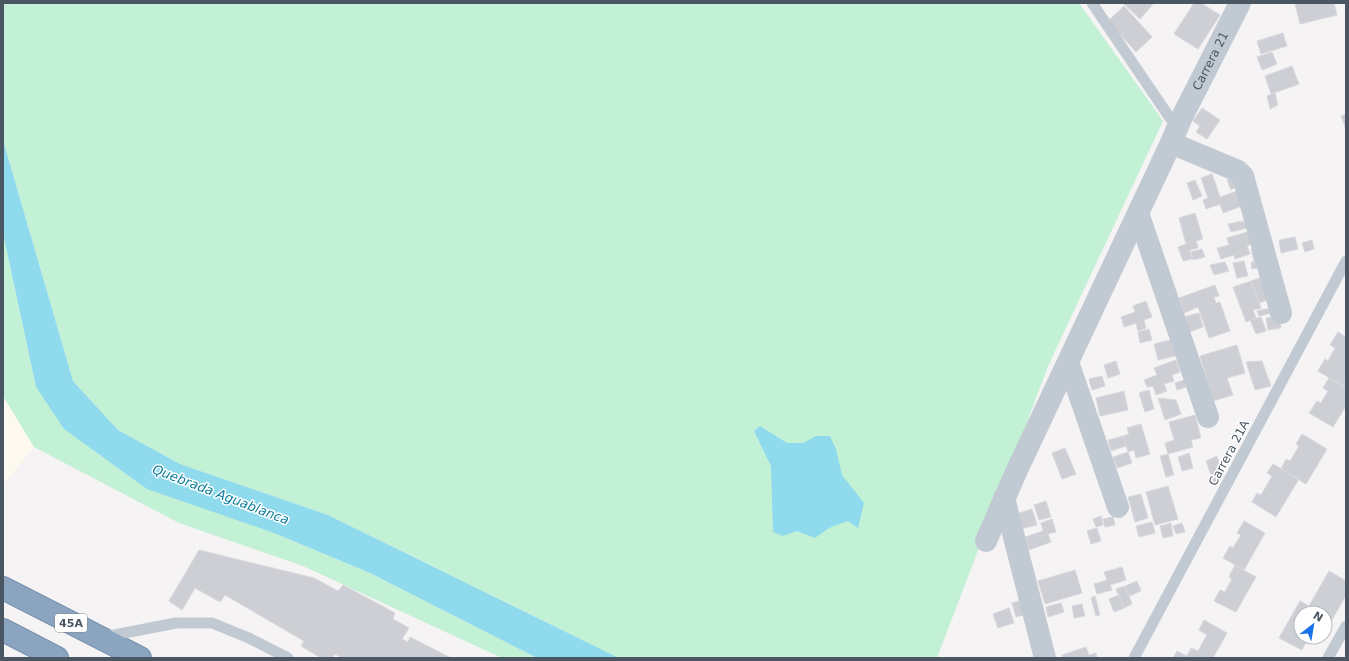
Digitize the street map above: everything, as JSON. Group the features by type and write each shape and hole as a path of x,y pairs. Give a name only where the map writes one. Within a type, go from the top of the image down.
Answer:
{"highway":[{"name":"45A","path":"3,588 140,658"},
{"path":"3,630 57,658"}],"street":[{"name":"Carrera 21","path":"986,541 1004,498 1172,143 1181,119 1240,3"},
{"path":"1172,143 1238,171 1243,176 1281,313"},
{"path":"1138,213 1208,417"},
{"path":"1068,362 1118,507"},
{"path":"1004,498 1045,658"}],"lane":[{"path":"1092,3 1170,118 1175,120 1181,119"},
{"name":"Carrera 21A","path":"1134,658 1346,261"},
{"path":"100,638 176,624 212,623 249,638 288,658"},
{"path":"1328,658 1346,626"}],"shaded area":[{"path":"3,396 34,447 3,485"}],"green space":[{"path":"3,3 1079,3 1163,121 1049,364 937,658 619,658 328,515 180,464 118,430 73,381 3,140"},
{"path":"3,233 36,387 274,533 370,573 537,658 502,658 303,566 179,523 34,447 3,396"}],"water":[{"name":"Quebrada Aguablanca","path":"3,140 73,381 118,430 180,464 328,515 619,658 537,658 370,573 274,533 147,489 64,429 36,387 3,233"},
{"path":"760,426 787,443 803,443 816,436 830,436 836,449 842,475 864,503 858,528 848,521 829,528 815,538 797,531 783,536 773,532 771,466 754,431"}],"building":[{"path":"1123,3 1154,3 1140,19"},
{"path":"1194,3 1201,3 1220,15 1198,49 1174,34"},
{"path":"1295,3 1334,3 1337,15 1300,24"},
{"path":"1124,6 1152,37 1136,52 1108,21"},
{"path":"1283,33 1287,46 1261,54 1257,41"},
{"path":"1272,52 1277,64 1262,70 1257,57"},
{"path":"1292,66 1299,84 1271,94 1265,76"},
{"path":"1275,93 1278,105 1270,109 1267,96"},
{"path":"1202,108 1220,120 1207,139 1196,132 1200,126 1193,121"},
{"path":"1346,114 1346,129 1341,116"},
{"path":"1212,174 1220,197 1237,191 1242,206 1223,213 1220,204 1206,209 1203,200 1208,198 1201,178"},
{"path":"1234,177 1238,186 1231,190 1227,180"},
{"path":"1195,180 1202,196 1193,200 1187,183"},
{"path":"1195,213 1203,239 1196,241 1198,248 1190,250 1192,259 1183,261 1178,247 1186,244 1179,218"},
{"path":"1243,221 1247,228 1231,232 1228,224"},
{"path":"1250,231 1254,243 1247,246 1250,254 1235,259 1234,255 1221,259 1217,248 1229,245 1227,238"},
{"path":"1295,237 1298,249 1281,253 1279,240"},
{"path":"1312,240 1314,249 1305,252 1302,243"},
{"path":"1259,247 1263,267 1252,269 1251,262 1254,262 1251,249"},
{"path":"1202,249 1205,257 1193,260 1191,252"},
{"path":"1244,261 1248,276 1237,278 1233,263"},
{"path":"1225,262 1229,271 1214,275 1210,265"},
{"path":"1265,276 1273,298 1259,303 1251,281"},
{"path":"1251,281 1261,308 1253,310 1256,318 1246,322 1233,287"},
{"path":"1215,285 1219,296 1214,297 1216,303 1220,302 1230,331 1209,338 1198,307 1184,313 1179,298"},
{"path":"1146,301 1152,317 1144,320 1146,328 1138,331 1136,323 1124,327 1121,317 1135,312 1133,306"},
{"path":"1275,307 1276,312 1259,316 1257,311"},
{"path":"1199,313 1203,327 1189,332 1183,317"},
{"path":"1279,316 1281,328 1268,330 1266,318"},
{"path":"1261,317 1266,331 1256,334 1250,320"},
{"path":"1149,329 1152,340 1140,343 1138,332"},
{"path":"1338,332 1346,337 1345,387 1318,371 1325,359 1328,361 1335,348 1330,345"},
{"path":"1174,339 1180,355 1158,360 1154,344"},
{"path":"1237,345 1245,373 1227,378 1233,395 1213,401 1200,356"},
{"path":"1176,360 1180,372 1172,375 1174,381 1164,384 1167,391 1156,395 1153,386 1147,387 1144,380 1157,375 1154,368"},
{"path":"1116,361 1120,374 1108,378 1104,365"},
{"path":"1262,361 1271,386 1255,390 1246,362"},
{"path":"1102,376 1105,386 1092,390 1089,379"},
{"path":"1329,378 1346,388 1346,406 1333,427 1309,413 1317,401 1321,403 1328,391 1323,388"},
{"path":"1184,380 1186,387 1177,390 1175,383"},
{"path":"1149,390 1154,409 1145,412 1139,393"},
{"path":"1124,391 1128,410 1100,416 1096,398"},
{"path":"1158,398 1176,400 1181,414 1165,420"},
{"path":"1195,415 1201,438 1191,440 1193,447 1168,454 1165,443 1174,440 1169,422"},
{"path":"1141,424 1150,454 1136,458 1134,450 1128,452 1123,436 1129,434 1127,428"},
{"path":"1302,434 1327,449 1306,484 1281,469 1286,459 1290,461 1299,446 1296,444"},
{"path":"1123,436 1126,446 1111,451 1108,440"},
{"path":"1065,448 1076,474 1062,479 1052,453"},
{"path":"1128,452 1132,463 1117,468 1113,457"},
{"path":"1189,453 1193,468 1182,471 1178,457"},
{"path":"1168,454 1174,475 1166,477 1160,456"},
{"path":"1217,456 1223,477 1214,483 1206,461"},
{"path":"1273,464 1299,479 1276,517 1252,502 1257,493 1261,495 1272,476 1267,473"},
{"path":"1168,486 1178,519 1155,525 1146,492"},
{"path":"1141,494 1148,518 1135,522 1128,497"},
{"path":"1046,501 1051,517 1039,520 1034,505"},
{"path":"1032,509 1037,525 1020,529 1016,514"},
{"path":"1101,516 1103,525 1096,527 1093,519"},
{"path":"1113,517 1115,525 1105,527 1103,519"},
{"path":"1052,519 1056,532 1048,534 1051,542 1029,550 1025,537 1043,531 1041,523"},
{"path":"1244,521 1265,533 1244,570 1223,558 1230,546 1233,548 1241,535 1237,533"},
{"path":"1152,522 1155,533 1139,537 1136,526"},
{"path":"1171,523 1173,536 1163,538 1160,526"},
{"path":"1182,523 1185,532 1176,534 1173,526"},
{"path":"1097,528 1101,541 1091,544 1087,531"},
{"path":"199,550 314,578 338,591 343,585 395,613 393,619 409,628 402,639 408,642 410,637 451,658 342,658 335,654 332,658 321,658 301,646 304,641 225,595 220,602 195,588 182,610 169,601"},
{"path":"1235,565 1256,577 1236,612 1214,601 1220,590 1225,592 1232,579 1229,577"},
{"path":"1122,567 1126,580 1110,585 1112,590 1097,594 1094,584 1107,580 1104,572"},
{"path":"1075,570 1082,593 1045,604 1038,581"},
{"path":"1329,571 1346,581 1346,595 1333,618 1333,605 1310,605"},
{"path":"1137,581 1141,591 1129,596 1125,586"},
{"path":"1125,586 1132,604 1124,608 1116,589"},
{"path":"1119,595 1124,608 1114,612 1109,599"},
{"path":"1095,596 1100,615 1096,616 1091,598"},
{"path":"1023,600 1027,614 1016,617 1012,603"},
{"path":"1300,601 1307,605 1298,605"},
{"path":"1061,603 1064,612 1048,617 1046,607"},
{"path":"1082,604 1085,616 1074,618 1072,606"},
{"path":"1009,608 1014,623 998,628 993,614"},
{"path":"1293,613 1293,645 1305,645 1302,650 1279,638"},
{"path":"1204,620 1227,633 1213,658 1190,658 1187,656 1191,648 1198,651 1207,635 1199,630"},
{"path":"1086,647 1089,655 1096,653 1097,658 1063,658 1062,655"},
{"path":"1177,651 1187,656 1190,658 1173,658"}]}
